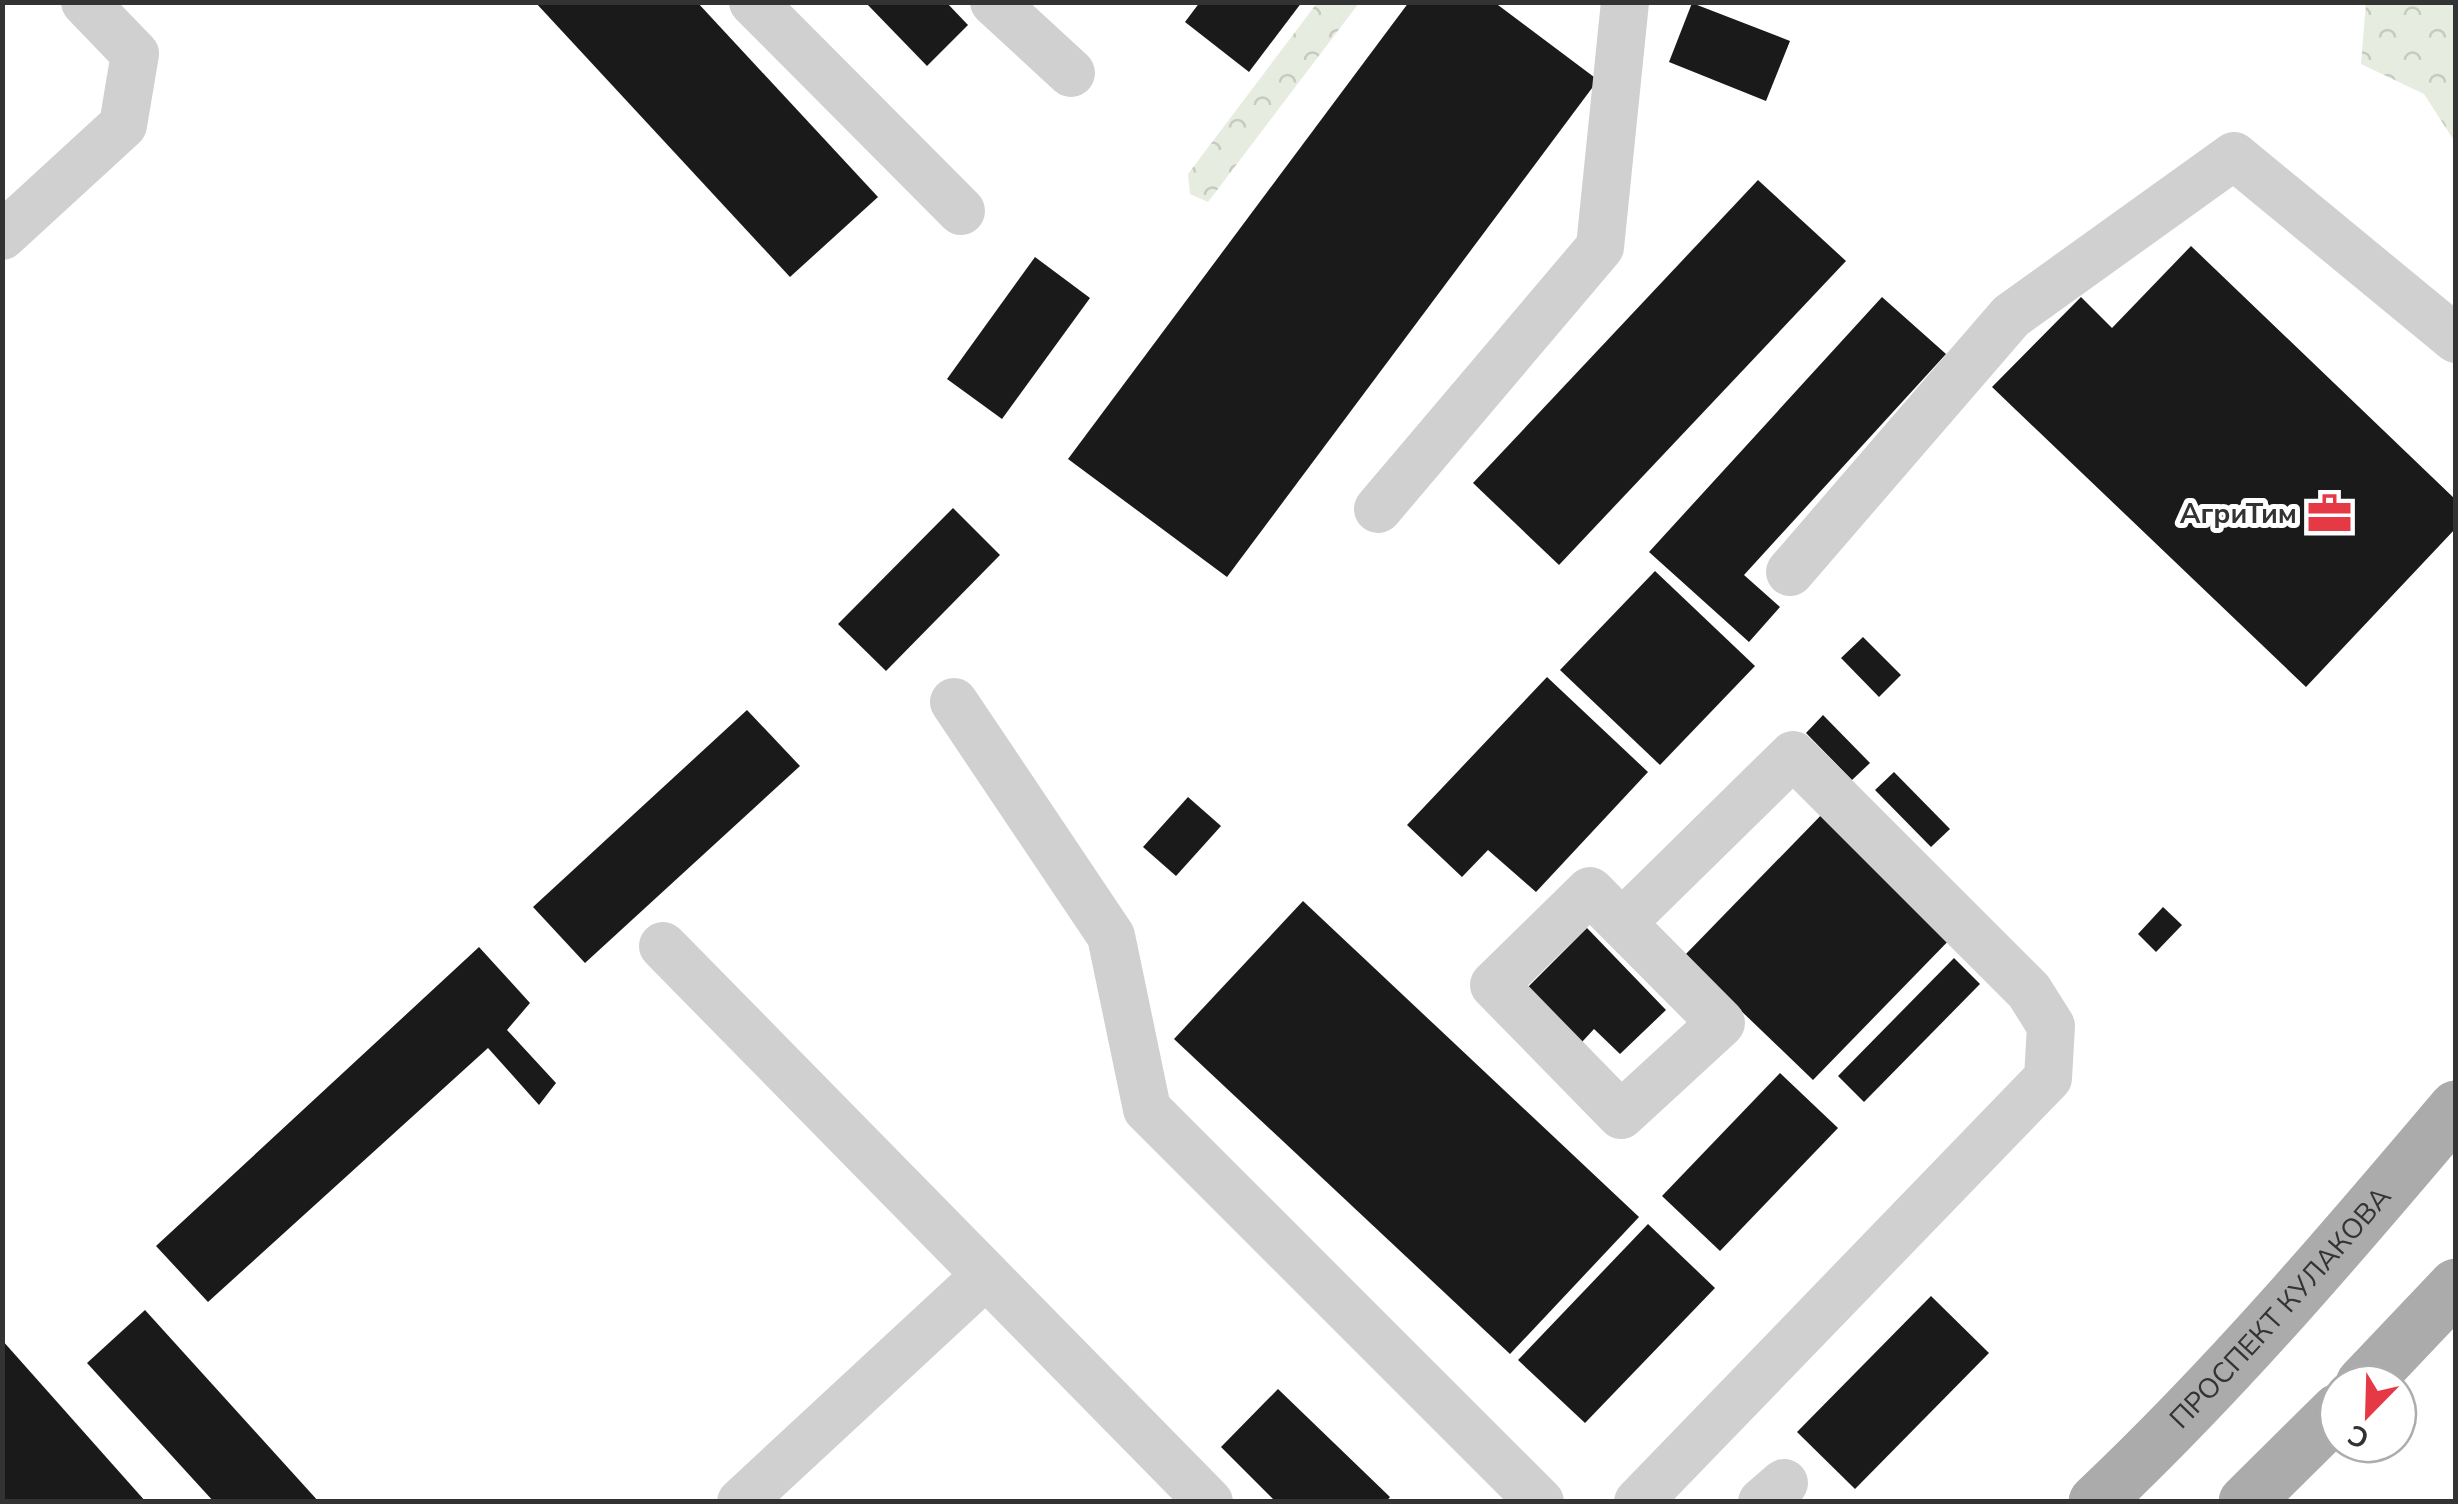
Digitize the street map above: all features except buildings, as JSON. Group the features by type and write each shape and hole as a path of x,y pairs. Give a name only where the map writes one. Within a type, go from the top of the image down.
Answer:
{"main road":[{"name":"ПРОСПЕКТ КУЛАКОВА","path":"2096,1502 2228,1371 2456,1108"},
{"path":"2383,1364 2456,1286"},
{"path":"2246,1502 2318,1431"}],"lane":[{"path":"2,236 123,126 134,54 85,2"},
{"path":"753,2 961,211"},
{"path":"994,2 1071,74"},
{"path":"1378,509 1600,248 1625,2"},
{"path":"1790,572 2011,316 2234,156 2456,339"},
{"path":"954,702 1111,936 1147,1109 1540,1502"},
{"path":"1623,922 1793,754 2029,991 2051,1026 2048,1078 1638,1502"},
{"path":"1590,892 1623,922 1721,1023 1621,1115 1494,985 1590,892"},
{"path":"663,946 1209,1502"},
{"path":"740,1502 986,1274"}],"green space":[{"path":"1317,3 1359,3 1208,202 1190,194 1188,174"},
{"path":"2366,3 2455,3 2455,142 2424,94 2361,64"}],"place":[{"name":"АгриТим","path":"2330,514"}]}
